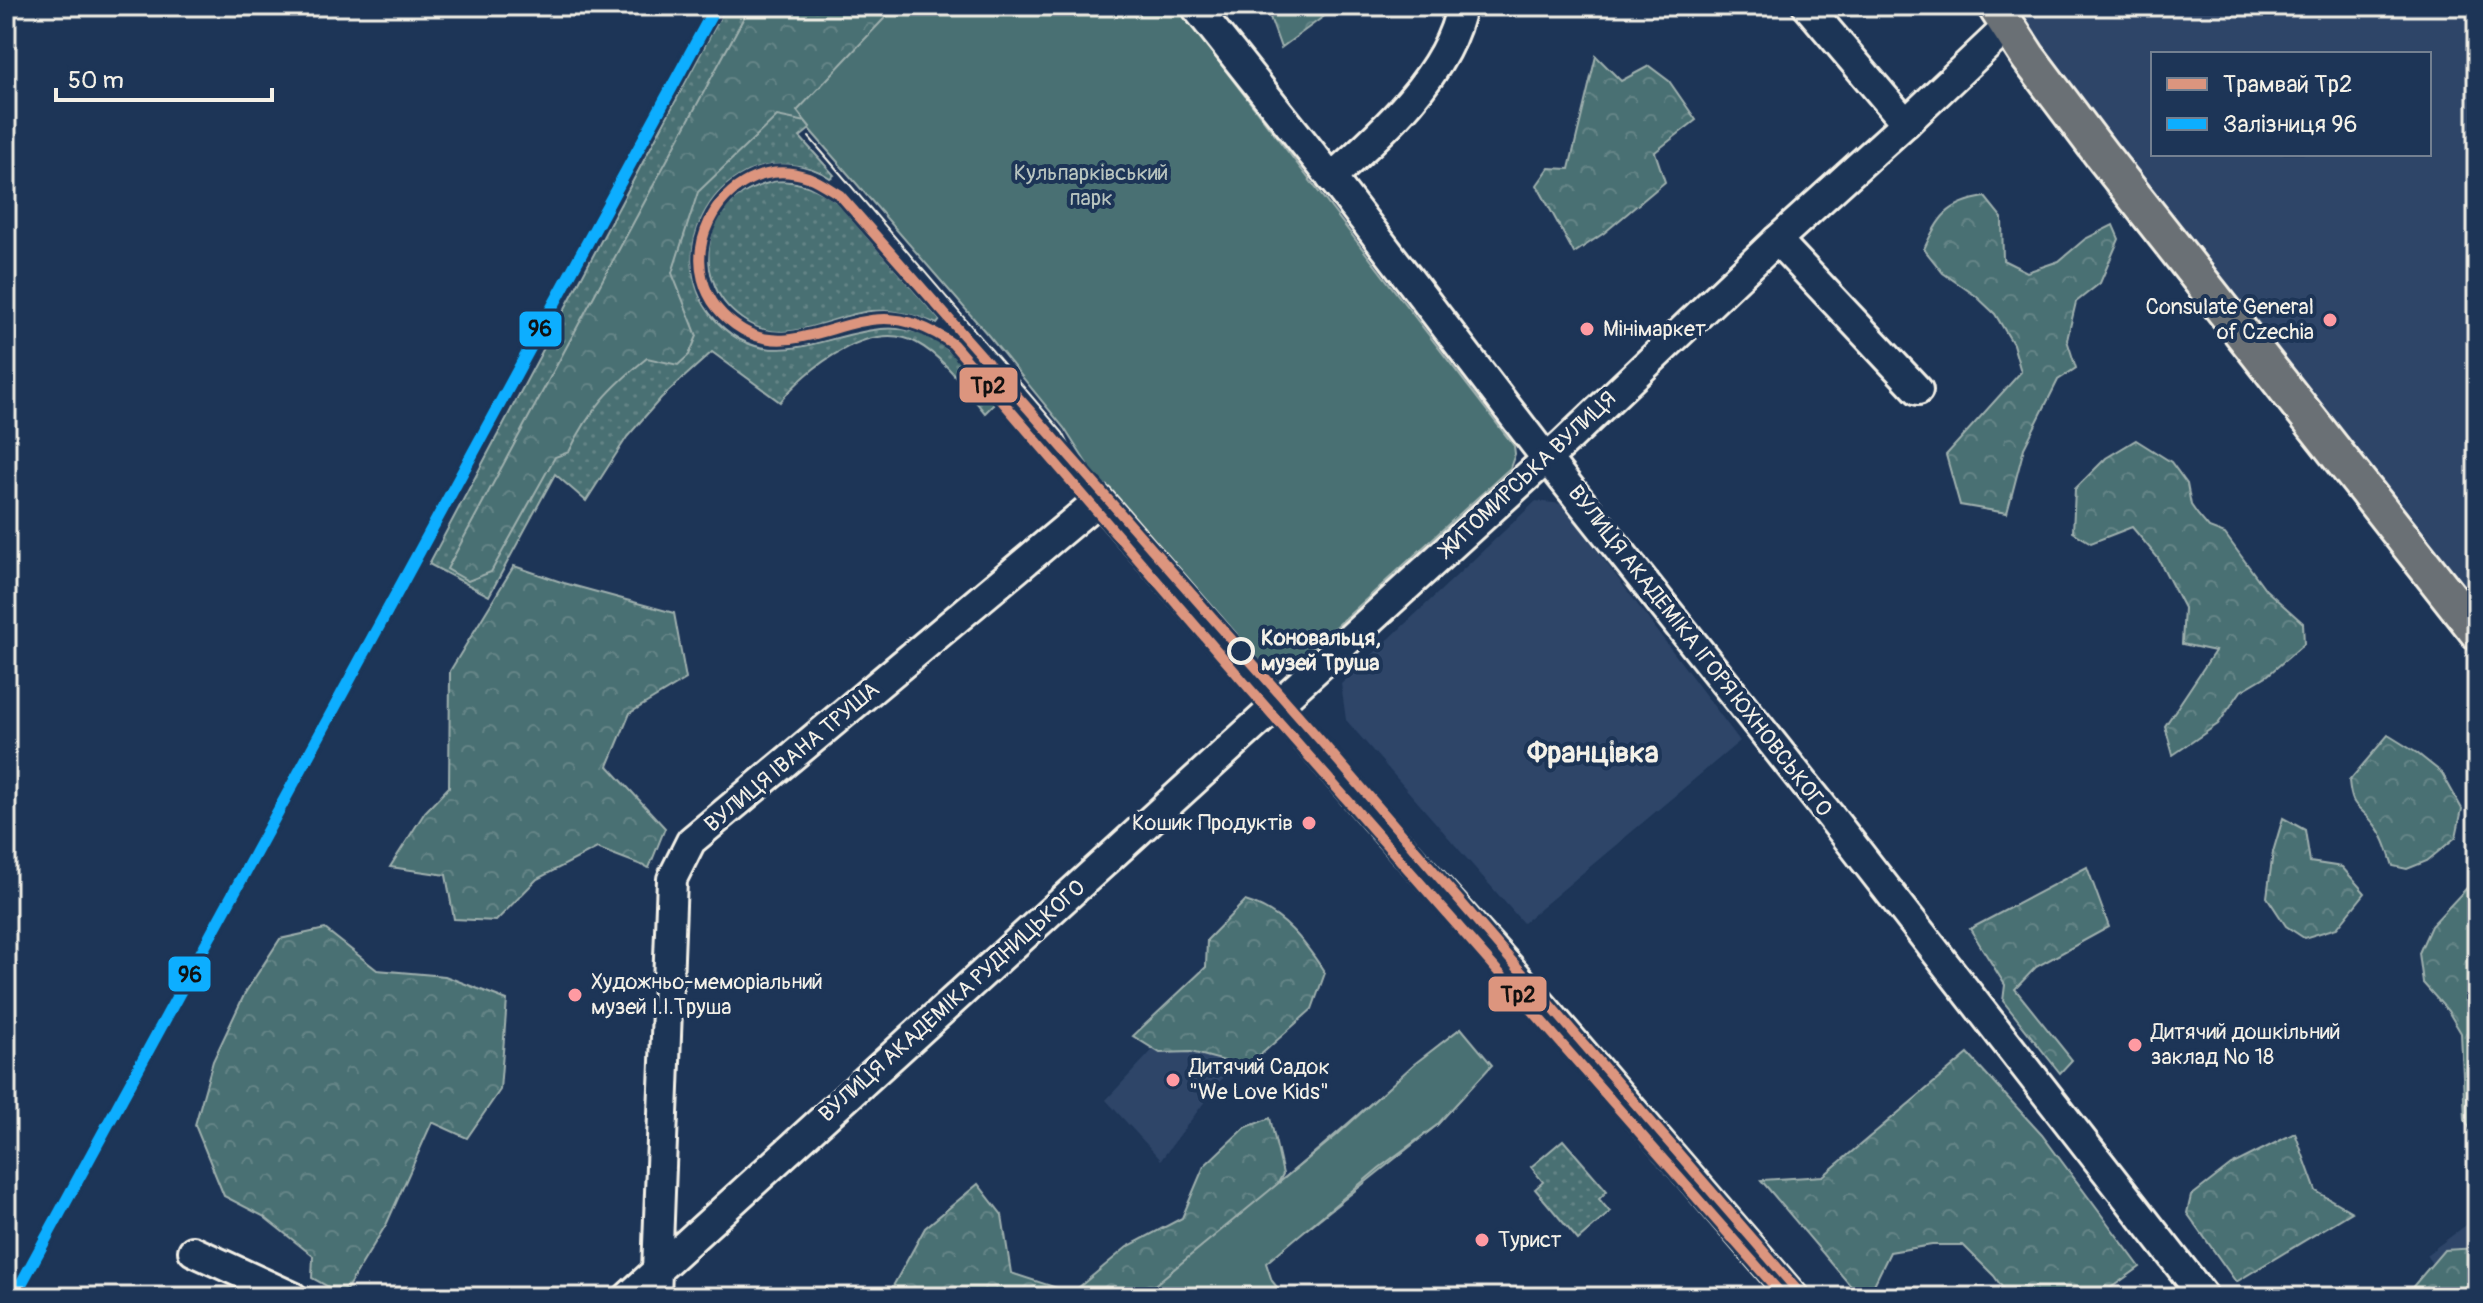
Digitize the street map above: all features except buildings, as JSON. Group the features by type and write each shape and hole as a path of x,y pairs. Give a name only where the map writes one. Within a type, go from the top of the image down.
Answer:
{"main road":[{"path":"2001,16 2101,154 2477,632"}],"street":[{"name":"ВУЛИЦЯ АКАДЕМІКА ІГОРЯ ЮХНОВСЬКОГО","path":"1195,6 2204,1297"},
{"path":"1331,178 1388,124 1436,68 1460,16 1461,6"},
{"path":"1807,6 1906,123"},
{"name":"ЖИТОМИРСЬКА ВУЛИЦЯ","path":"1276,704 1906,123 2001,16"},
{"path":"1777,240 1918,390"},
{"name":"ВУЛИЦЯ ІВАНА ТРУША","path":"656,1283 672,879 691,841 1099,500 1276,704"},
{"path":"1276,704 1510,968 1794,1297"},
{"name":"ВУЛИЦЯ АКАДЕМІКА РУДНИЦЬКОГО","path":"628,1297 656,1283 1276,704"},
{"path":"193,1251 293,1297"}],"shaded area":[{"path":"2023,6 2477,6 2477,607 2072,89 2028,20"},
{"path":"1536,501 1562,504 1740,741 1523,923 1346,720 1341,684"},
{"name":"Дитячий Садок \"We Love Kids\"","path":"1189,1011 1236,1060 1161,1160 1106,1100"},
{"path":"2477,1217 2477,1297 2455,1297 2426,1255"}],"green space":[{"path":"726,6 1050,6 811,128 800,137 834,175 830,178 811,168 790,165 762,167 738,177 718,194 703,215 695,240 693,266 698,292 712,316 738,339 765,348 793,348 879,329 908,330 944,347 996,402 985,413 937,357 917,343 899,337 880,337 841,350 806,375 780,402 712,352 661,398 627,437 586,501 555,474 489,596 429,564"},
{"path":"750,6 1044,6 806,122 777,116 698,192 672,273 697,336 689,355 678,365 647,358 622,379 593,411 569,452 555,457 491,572 468,581 447,569"},
{"name":"Кульпарківський парк","path":"896,6 1176,6 1514,446 1515,454 1510,468 1291,668 1273,673 1263,670 1103,489 1064,428 988,335 809,129 797,111"},
{"path":"1266,6 1329,6 1327,14 1281,48"},
{"path":"1596,56 1621,81 1649,66 1669,81 1696,120 1655,152 1665,182 1604,233 1574,253 1537,185 1549,168 1569,169"},
{"path":"776,181 808,186 837,202 940,320 937,324 905,313 871,311 806,328 774,332 758,328 732,311 718,292 711,272 709,247 713,230 725,208 738,197"},
{"path":"1985,197 2002,218 2003,260 2027,272 2059,261 2085,239 2113,225 2119,239 2100,283 2076,302 2067,340 2076,368 2058,380 2024,448 2007,513 1960,505 1946,455 2021,372 2013,344 1995,314 1943,273 1924,249 1946,213 1962,203"},
{"path":"2136,440 2171,462 2187,484 2191,505 2198,515 2209,528 2225,534 2266,590 2303,623 2304,644 2268,675 2241,691 2218,724 2173,755 2165,726 2215,651 2182,644 2184,608 2158,558 2132,527 2091,543 2073,532 2075,489 2106,458"},
{"path":"514,566 674,613 686,679 630,713 608,766 665,828 649,868 597,848 537,879 496,921 454,919 446,875 390,867 425,812 449,787 450,671"},
{"path":"2388,735 2442,773 2462,809 2456,837 2427,861 2407,869 2393,866 2380,834 2354,802 2350,791 2349,781"},
{"path":"2283,818 2305,830 2310,862 2342,867 2365,893 2337,928 2304,938 2286,926 2267,897 2273,852"},
{"path":"2087,867 2109,927 2036,967 2015,989 2072,1060 2060,1073 2003,1001 2005,985 1970,929"},
{"path":"2477,877 2477,1141 2465,1120 2461,1033 2448,1011 2423,983 2419,953 2431,926"},
{"path":"1245,901 1282,920 1301,939 1325,973 1312,1009 1247,1067 1191,1052 1160,1053 1133,1036 1206,967 1207,940"},
{"path":"325,929 377,970 445,976 507,1000 500,1090 467,1138 432,1122 387,1223 343,1295 312,1278 313,1256 263,1216 224,1196 195,1125 213,1061 245,993 280,939"},
{"path":"1461,1028 1490,1066 1437,1125 1307,1229 1179,1297 887,1297 925,1228 978,1184 1002,1215 1011,1273 1072,1293 1127,1247 1182,1218 1204,1166 1244,1128 1270,1118 1283,1174 1278,1183"},
{"path":"1461,1028 1492,1065 1437,1125 1379,1168 1266,1263 1272,1281 1285,1297 1140,1297 1337,1135 1413,1065"},
{"path":"1968,1054 2042,1135 2140,1267 2098,1297 2009,1297 1994,1276 1963,1245 1932,1245 1890,1252 1868,1297 1860,1297 1761,1180 1823,1176"},
{"path":"2295,1133 2316,1191 2352,1212 2236,1282 2187,1213 2191,1196 2231,1165"},
{"path":"1563,1140 1607,1191 1599,1199 1610,1212 1578,1240 1535,1189 1543,1182 1531,1167"},
{"path":"2477,1248 2477,1297 2404,1297 2444,1250"}],"tram line":[{"path":"809,137 1063,433 1082,470"},
{"name":"Тр2","path":"1784,1297 1249,688 953,344 921,326 885,319 778,340 743,330 716,307 703,279 701,250 709,222 726,198 749,180 777,172 808,177 840,195 1321,741 1803,1297"}],"rail line":[{"name":"96","path":"14,1297 716,6"}],"place":[{"name":"Consulate General of Czechia","path":"2330,320"},
{"name":"Мінімаркет","path":"1587,329"},
{"name":"Коновальця, музей Труша","path":"1241,651"},
{"name":"Кошик Продуктів","path":"1309,823"},
{"name":"Художньо-меморіальний музей І.І.Труша","path":"575,995"},
{"name":"Дитячий дошкільний заклад № 18","path":"2135,1045"},
{"name":"Дитячий Садок \"We Love Kids\"","path":"1173,1080"},
{"name":"Турист","path":"1482,1240"}],"district":[{"name":"Францівка","path":"1593,752"}]}
